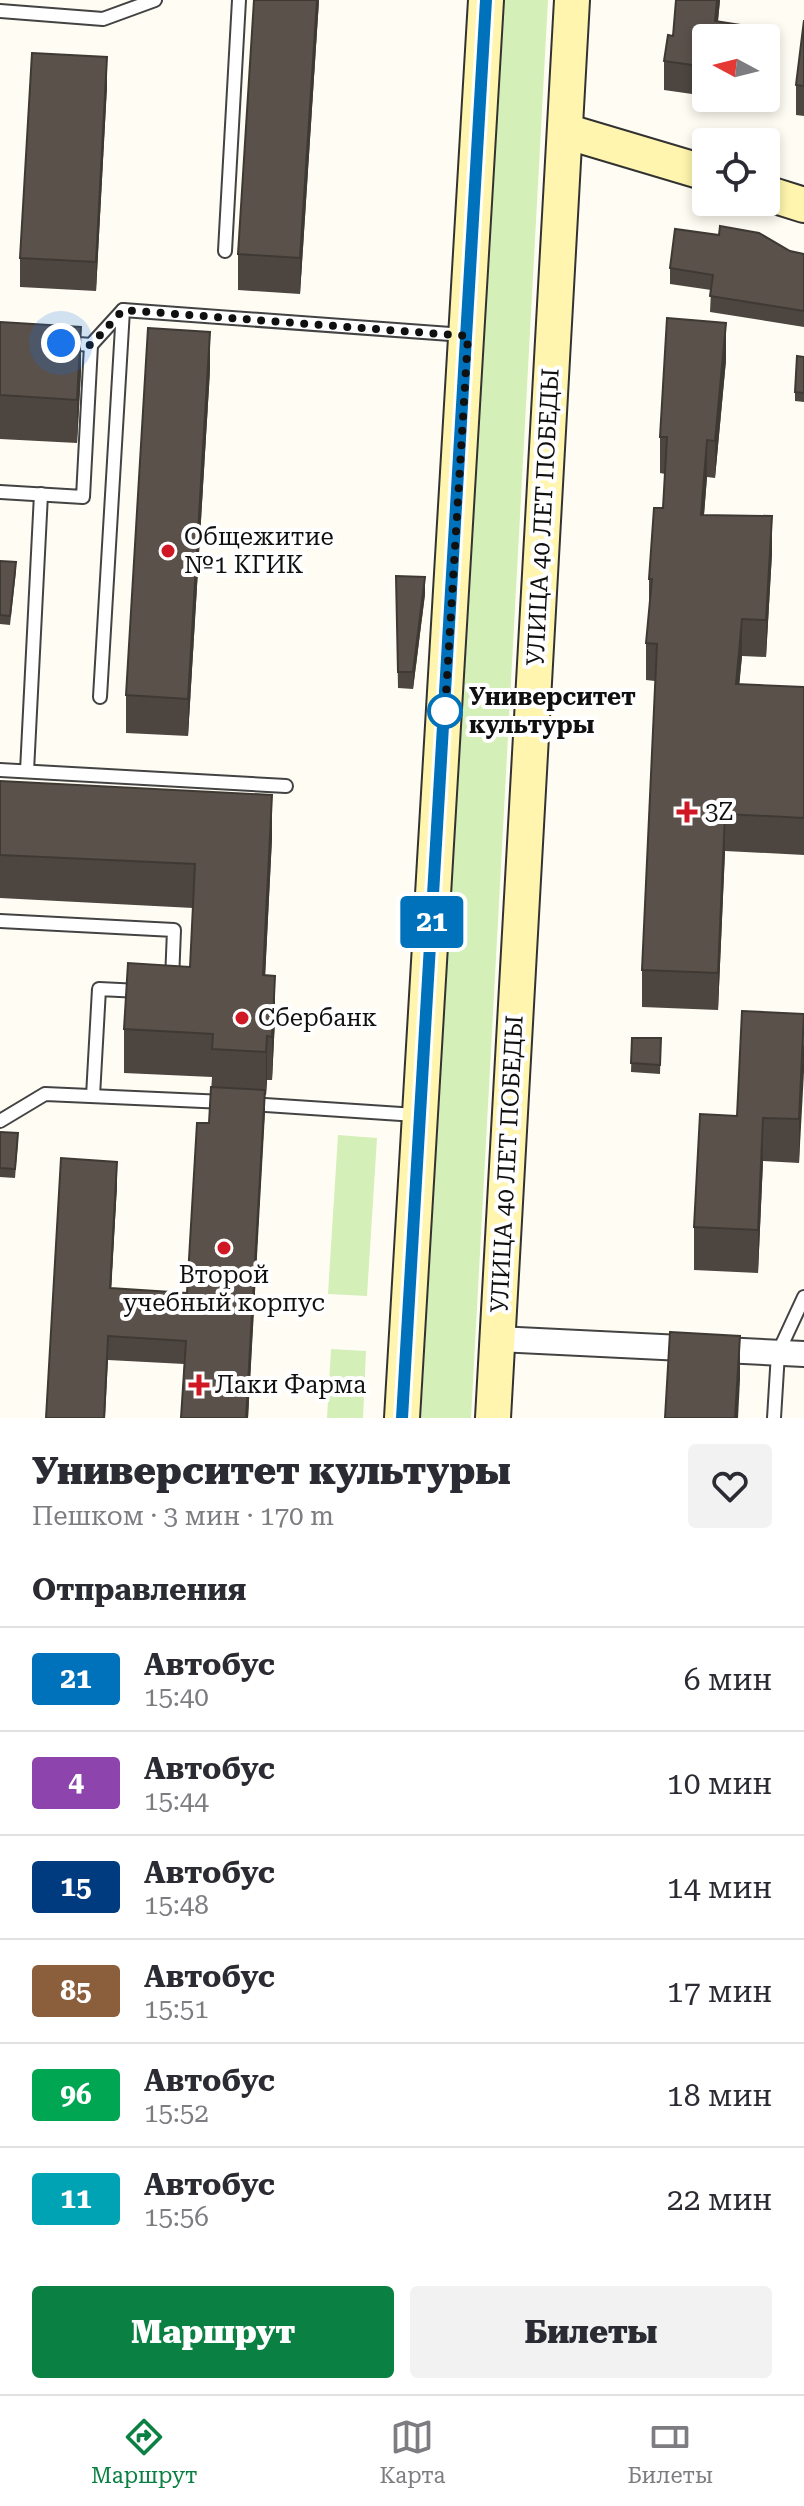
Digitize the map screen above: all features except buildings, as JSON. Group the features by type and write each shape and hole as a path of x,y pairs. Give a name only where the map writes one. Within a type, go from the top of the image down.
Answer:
{"main road":[{"path":"402,1418 486,0"},
{"name":"УЛИЦА 40 ЛЕТ ПОБЕДЫ","path":"493,1418 572,0"},
{"path":"565,131 692,169"},
{"path":"780,197 804,205"}],"street":[{"path":"498,1339 804,1354"}],"lane":[{"path":"0,11 103,19 155,0"},
{"path":"225,251 239,0"},
{"path":"123,310 468,336"},
{"path":"0,492 83,497 91,345 123,310"},
{"path":"100,697 123,310"},
{"path":"61,343 91,345"},
{"path":"27,771 41,494"},
{"path":"0,770 286,786"},
{"path":"0,921 174,930 171,992"},
{"path":"93,1096 99,989 157,991"},
{"path":"0,1121 45,1094 419,1115"},
{"path":"774,1418 778,1353 804,1297"}],"green space":[{"path":"501,0 548,0 471,1418 421,1418"},
{"path":"338,1135 377,1138 367,1296 328,1294"},
{"path":"331,1349 366,1351 363,1418 327,1418"}],"bus line":[{"name":"21","path":"402,1418 486,0"}],"place":[{"name":"Общежитие №1 КГИК","path":"168,551"},
{"name":"Университет культуры","path":"445,711"},
{"name":"3Z","path":"687,812"},
{"name":"Сбербанк","path":"242,1018"},
{"name":"Второй учебный корпус","path":"224,1248"},
{"name":"Лаки Фарма","path":"199,1385"}],"route":[{"path":"61,343 91,345 123,310 468,336 445,711"}]}
